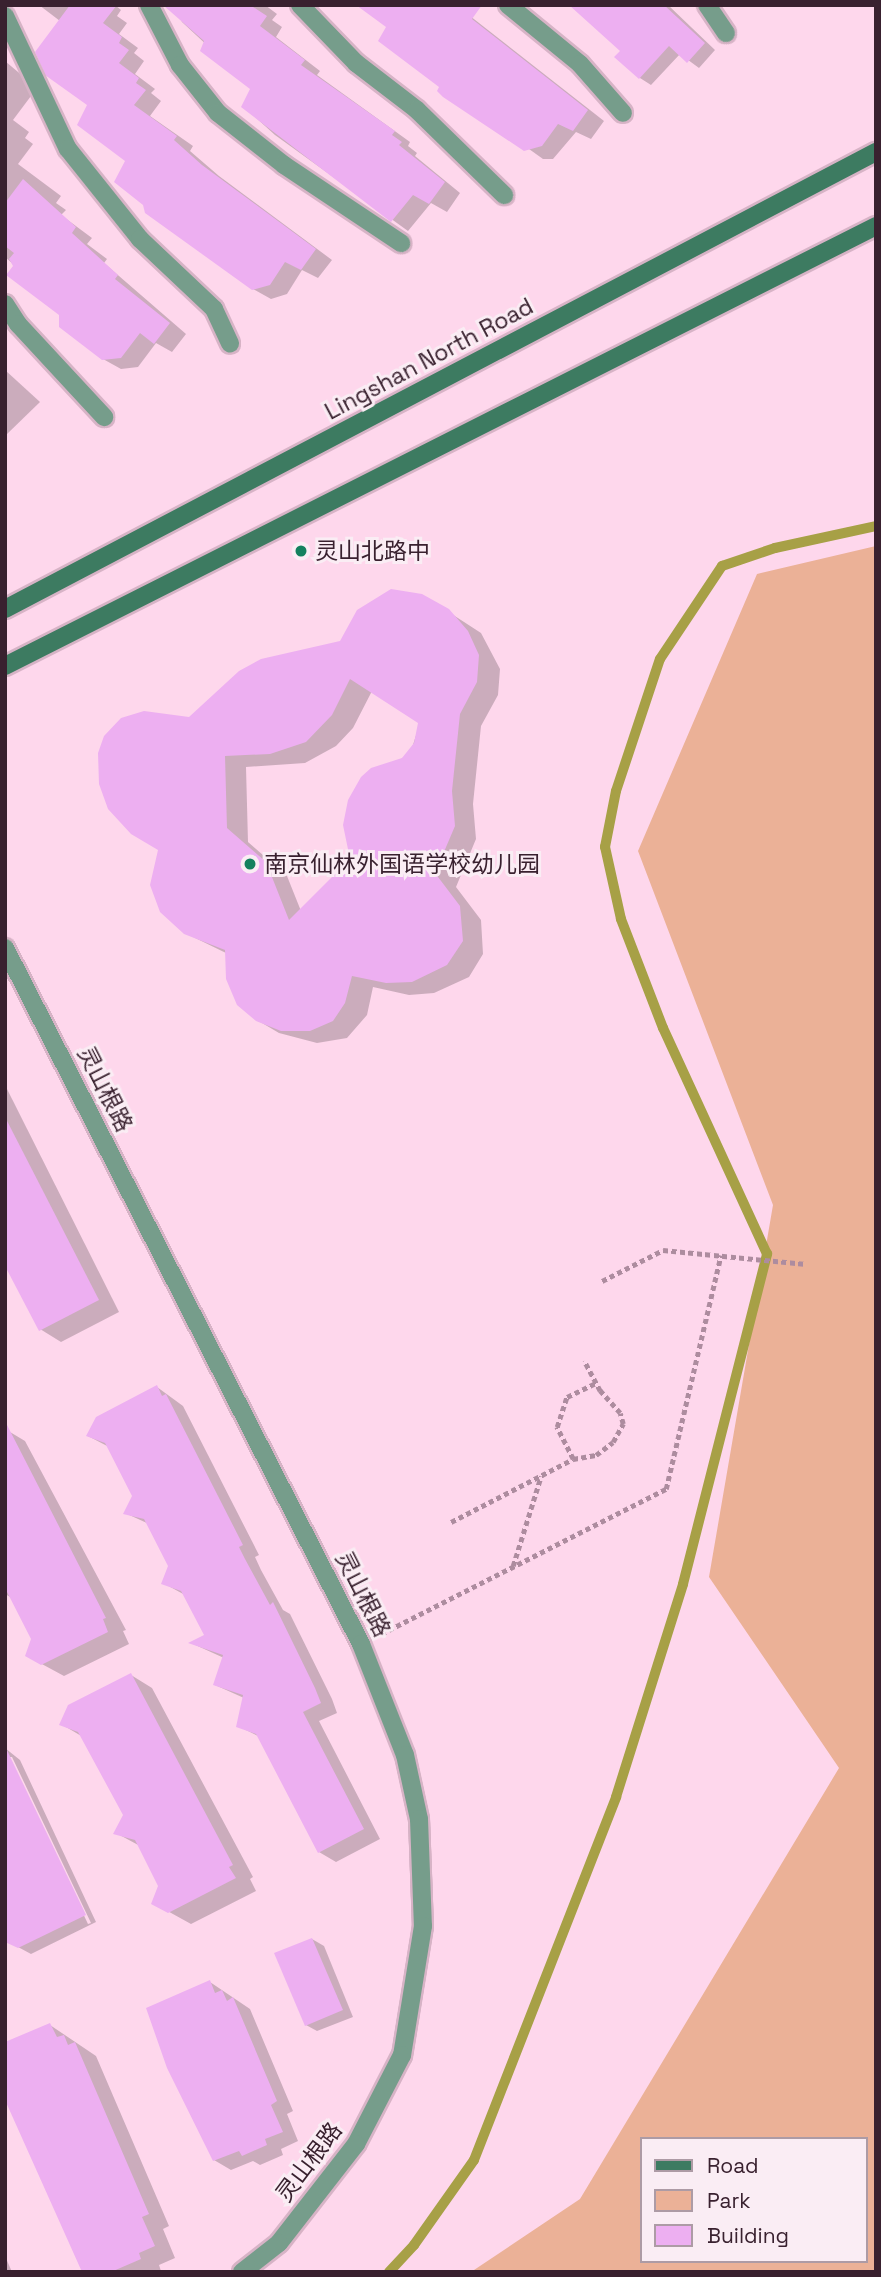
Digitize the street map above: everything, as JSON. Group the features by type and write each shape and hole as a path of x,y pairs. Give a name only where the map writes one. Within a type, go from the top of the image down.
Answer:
{"main road":[{"name":"Lingshan North Road","path":"5,609 876,152"},
{"path":"5,666 876,226"}],"street":[{"path":"149,5 180,65 218,113 284,165 401,243"},
{"path":"300,5 356,63 417,110 504,195"},
{"path":"508,5 580,64 623,113"},
{"path":"706,5 726,33"},
{"path":"5,16 68,149 140,239 214,309 230,343"},
{"path":"5,304 18,324 104,417"},
{"name":"灵山根路","path":"5,948 361,1644 405,1755 419,1819 423,1926 402,2055 356,2144 279,2243 243,2272"}],"path":[{"path":"602,1281 663,1250 806,1264"},
{"path":"361,1644 666,1489 721,1255"},
{"path":"451,1522 573,1459 606,1450 623,1424 620,1413 596,1383 584,1361"},
{"path":"573,1459 556,1427 567,1397 596,1383"},
{"path":"513,1567 541,1476"}],"green space":[{"path":"876,546 876,2272 471,2272 580,2199 839,1768 709,1577 773,1205 638,851 757,574"}],"building":[{"path":"70,5 117,5 103,23 122,37 119,43 129,50 119,63 139,78 136,83 146,90 134,105 177,136 174,140 202,165 316,249 301,270 285,262 270,285 252,290 145,213 143,205 114,182 125,161 77,125 87,105 45,75 35,52"},
{"path":"163,5 250,5 267,16 260,26 305,60 301,65 395,131 392,135 402,142 399,145 445,182 429,204 413,195 391,222 241,107 250,89 200,51 204,41"},
{"path":"356,5 482,5 472,19 588,110 573,131 558,124 542,146 524,151 443,97 437,91 439,87 378,41 386,27"},
{"path":"569,5 664,5 705,43 687,63 669,46 639,79 614,57 620,51"},
{"path":"23,179 76,227 72,233 118,275 115,279 170,323 154,344 140,333 121,358 102,360 59,327 59,315 6,275 13,266 9,259 14,253 5,246 5,203"},
{"path":"391,589 422,594 449,609 468,631 479,655 477,682 460,714 452,791 455,826 435,873 460,906 463,941 447,965 412,982 386,983 352,976 345,1003 333,1021 310,1031 281,1031 256,1021 237,1005 226,979 225,950 184,934 160,912 150,885 158,850 131,834 108,809 99,784 98,753 104,736 121,718 144,711 189,717 239,671 261,659 340,641 357,610","holes":["350,679 418,723 414,743 402,758 371,768 361,777 348,800 343,825 350,859 289,920 266,862 227,828 225,756 270,754 306,742 332,715"]},
{"path":"5,1117 99,1300 39,1331 5,1266"},
{"path":"157,1385 162,1396 166,1394 243,1545 239,1547 245,1559 270,1605 273,1602 321,1703 303,1712 364,1829 318,1853 256,1734 236,1727 243,1695 213,1685 223,1655 188,1643 204,1635 181,1591 161,1584 168,1566 144,1519 123,1514 132,1496 105,1443 86,1436 96,1417"},
{"path":"5,1421 106,1618 103,1619 108,1632 41,1665 25,1656 31,1639 5,1588"},
{"path":"131,1673 233,1865 229,1867 236,1878 168,1913 151,1904 158,1886 135,1840 113,1834 123,1815 78,1732 59,1725 68,1705"},
{"path":"5,1746 86,1915 18,1948 5,1942"},
{"path":"312,1938 343,2010 305,2026 274,1953"},
{"path":"210,1980 215,1993 222,1990 227,2001 233,1997 277,2101 271,2105 283,2132 265,2139 267,2145 242,2156 239,2151 213,2161 167,2068 146,2008"},
{"path":"50,2023 57,2037 64,2035 68,2045 75,2042 149,2214 142,2217 155,2246 139,2253 141,2259 111,2272 82,2272 5,2100 5,2042"}],"waterway":[{"path":"389,2272 414,2245 474,2160 616,1797 683,1584 767,1254 663,1028 621,919 605,847 616,791 660,659 722,566 775,548 876,526"}],"place":[{"name":"灵山北路中","path":"301,551"},
{"name":"南京仙林外国语学校幼儿园","path":"250,864"}]}
